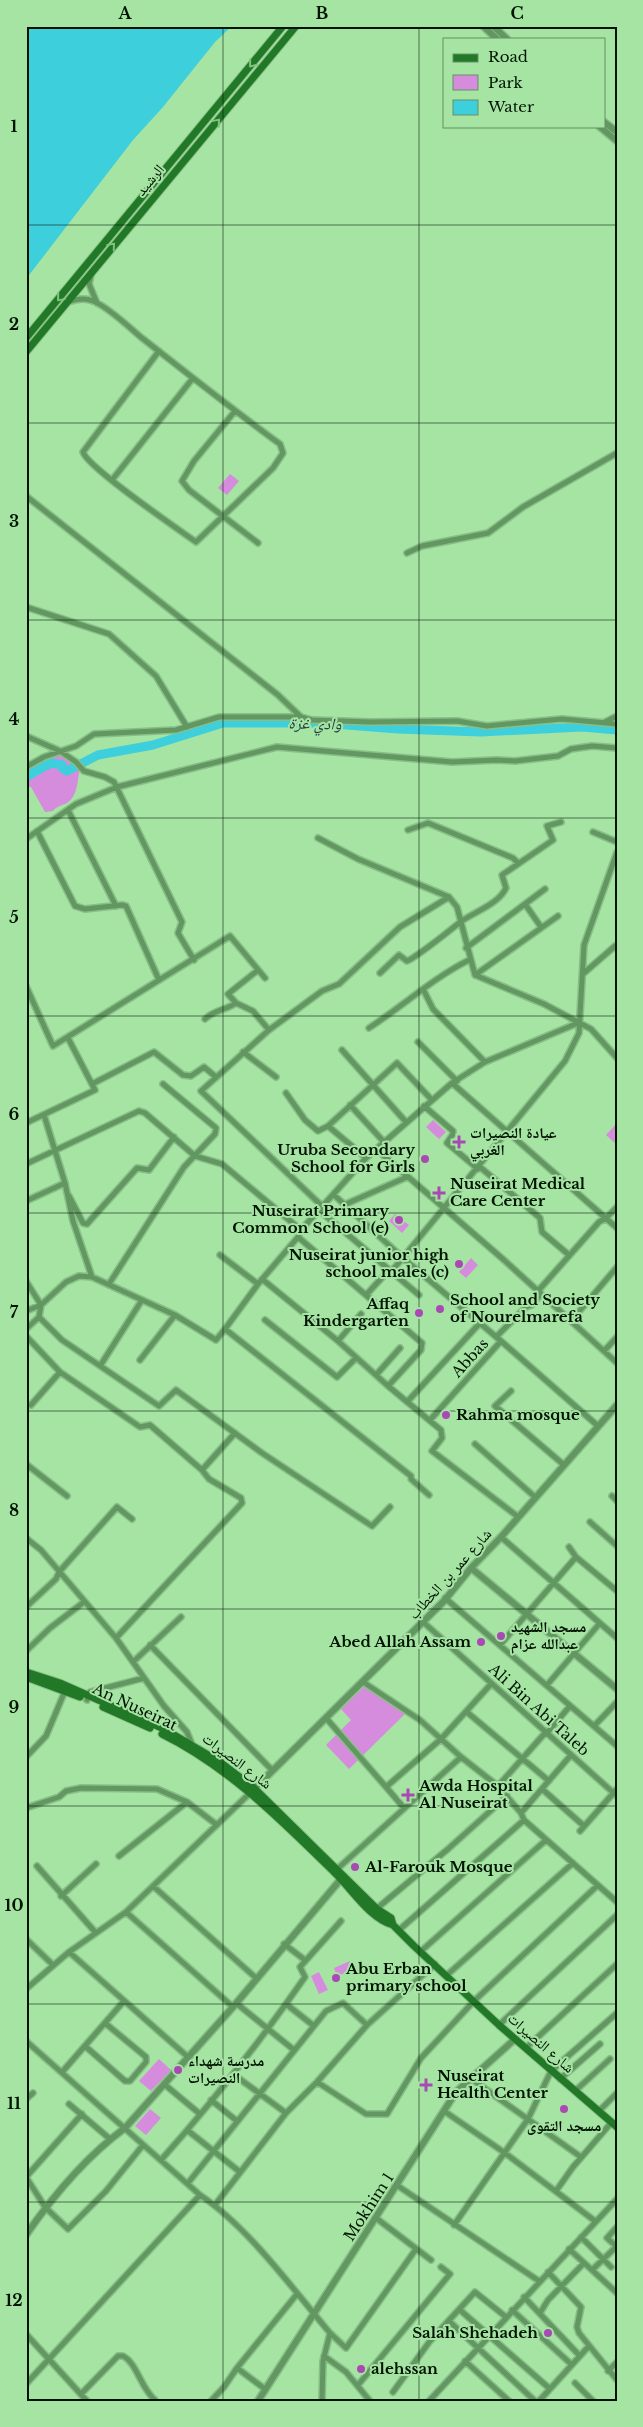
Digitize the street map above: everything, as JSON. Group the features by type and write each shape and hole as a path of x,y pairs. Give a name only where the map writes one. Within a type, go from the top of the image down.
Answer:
{"main road":[{"name":"الرشيد","path":"26,338 283,26"},
{"name":"الرشيد","path":"26,352 91,271 296,26"},
{"path":"26,1672 88,1697"},
{"name":"An Nuseirat","path":"26,1678 88,1697 164,1734 194,1749 252,1790"},
{"name":"شارع النصيرات","path":"252,1790 336,1870 375,1911"},
{"name":"شارع النصيرات","path":"336,1870 341,1878 375,1911 391,1918 396,1928 420,1952 499,2025 550,2071 614,2124"}],"street":[{"path":"483,26 496,38"},
{"path":"493,26 506,38"},
{"path":"606,124 617,132"},
{"path":"601,128 617,141"},
{"path":"91,271 89,284 97,303"},
{"path":"67,303 80,298 97,303 280,444 283,453 273,468 196,542 85,458 84,448 159,351"},
{"path":"112,480 193,378"},
{"path":"235,411 182,477 185,486 258,543"},
{"path":"407,553 422,546 488,533 523,506 617,453"},
{"path":"26,496 278,695 301,717"},
{"path":"26,607 109,634 156,676 187,727"},
{"path":"605,722 617,716"},
{"path":"26,767 60,751 76,746 94,734 187,727 210,718 301,717 312,720 370,722 457,721 487,726 540,720 617,724"},
{"path":"26,736 60,751 82,768 112,780 182,922 178,933 194,960"},
{"path":"26,839 76,804 117,787 277,747 452,762 515,761 558,756 571,750 592,746 617,748"},
{"path":"68,810 116,906"},
{"path":"380,973 399,955 407,961 440,940 460,922 504,892 506,888 502,875 553,840 547,826 561,822"},
{"path":"408,830 428,823 513,858 518,864"},
{"path":"37,831 75,906 85,909 122,905 128,909 159,980"},
{"path":"593,832 617,842"},
{"path":"318,838 358,859 449,896 457,907 474,975 544,1004 591,1029 617,1058"},
{"path":"366,1295 402,1258 445,1208 565,1062 579,1032 578,1022 584,973 584,945 617,852"},
{"path":"466,948 545,889"},
{"path":"419,1295 321,1209 201,1092 269,1030 322,991 339,984 400,927 449,896"},
{"path":"524,904 541,927"},
{"path":"474,975 558,916"},
{"path":"26,986 54,1046 230,936 265,978"},
{"path":"584,973 615,946 617,949"},
{"path":"369,1028 423,989 469,960"},
{"path":"258,970 228,994 236,1003 252,1011 269,1030"},
{"path":"423,989 433,1009 485,1062"},
{"path":"205,1019 211,1013 227,1009 236,1003"},
{"path":"26,1311 41,1305 66,1282 79,1276 109,1284 175,1315 216,1340 258,1284 298,1237 301,1230 366,1158 431,1099 485,1062 578,1022"},
{"path":"26,1123 95,1090 68,1038"},
{"path":"418,1042 455,1082 508,1133 617,1228"},
{"path":"342,1050 406,1122"},
{"path":"92,1084 154,1052 183,1075 191,1076 204,1067 216,1077"},
{"path":"243,1052 276,1077"},
{"path":"286,1093 305,1120 318,1131 328,1126 397,1063 431,1099"},
{"path":"109,1284 184,1168 215,1134 216,1128 163,1084"},
{"path":"350,1104 384,1142"},
{"path":"424,1106 453,1131 453,1134 446,1143 540,1218 542,1232 569,1256"},
{"path":"26,1164 139,1111 145,1113 194,1156 222,1164 301,1230"},
{"path":"44,1115 65,1183 73,1221 92,1278"},
{"path":"328,1126 366,1158"},
{"path":"68,1194 83,1223 87,1224 137,1168 149,1170 174,1137"},
{"path":"376,1149 540,1292 617,1363"},
{"path":"346,1204 407,1177"},
{"path":"26,1202 65,1183"},
{"path":"334,1195 346,1204 350,1212 402,1258 496,1337"},
{"name":"Abbas","path":"430,1420 501,1342 496,1337 526,1307 532,1305 569,1256 599,1222 617,1207"},
{"path":"298,1237 423,1345 422,1350 388,1386"},
{"path":"220,1255 258,1284"},
{"path":"571,1321 617,1267"},
{"path":"262,1279 430,1420 442,1434 432,1451 517,1516"},
{"path":"26,1281 41,1305 39,1317 26,1329"},
{"path":"100,1366 142,1300"},
{"path":"338,1341 361,1314"},
{"path":"140,1360 175,1315"},
{"path":"39,1317 62,1340 159,1406 176,1390 235,1433 372,1526 390,1507"},
{"path":"265,1320 337,1377 356,1358"},
{"path":"407,1402 480,1324"},
{"path":"224,1329 411,1476 411,1479 429,1495"},
{"path":"26,1336 60,1372 140,1427 150,1425 202,1470 209,1479 241,1498 242,1503 116,1638"},
{"path":"604,1351 617,1337"},
{"path":"501,1342 598,1426"},
{"path":"376,1375 400,1348"},
{"path":"31,1405 60,1372"},
{"path":"511,1391 496,1406 564,1465"},
{"name":"شارع عمر بن الخطاب","path":"252,1790 459,1584 470,1568 501,1537 517,1516 617,1405"},
{"path":"202,1470 235,1433"},
{"path":"475,1444 535,1497"},
{"path":"26,1464 67,1496"},
{"path":"26,1606 56,1579 59,1572 117,1507 132,1519"},
{"path":"590,1522 617,1546"},
{"path":"501,1537 617,1638"},
{"path":"26,1538 41,1550 116,1638 164,1706 187,1732 194,1749"},
{"path":"568,1547 576,1557 617,1591"},
{"path":"500,1645 576,1557"},
{"path":"470,1568 617,1690"},
{"path":"445,1598 617,1746"},
{"path":"26,1652 50,1628 84,1602"},
{"path":"133,1662 181,1617"},
{"name":"Ali Bin Abi Taleb","path":"422,1621 546,1734 616,1792"},
{"path":"547,1685 600,1623"},
{"path":"150,1646 272,1770"},
{"path":"88,1697 90,1692 144,1678"},
{"path":"362,1682 395,1702 441,1739 461,1758 498,1786 521,1812 524,1820 617,1902"},
{"path":"386,1787 468,1713 491,1684"},
{"path":"26,1757 46,1736 65,1691"},
{"path":"594,1726 617,1702"},
{"path":"498,1786 570,1706"},
{"path":"468,1713 549,1781"},
{"path":"326,1718 404,1808"},
{"path":"521,1812 571,1756"},
{"path":"336,1870 461,1758"},
{"path":"26,1808 59,1797 66,1791 81,1788 157,1790 187,1802 217,1825"},
{"path":"542,1789 584,1826"},
{"path":"26,1989 69,1952 126,1912 252,1790"},
{"path":"580,1831 616,1792"},
{"path":"375,1911 507,1796"},
{"path":"119,1856 187,1802"},
{"path":"396,1928 524,1820"},
{"path":"420,1952 546,1840"},
{"path":"447,1975 573,1863"},
{"path":"61,1896 96,1864"},
{"path":"37,1866 61,1896 96,1933"},
{"path":"26,2235 46,2207 110,2139 125,2128 234,2005 341,1878"},
{"path":"153,1886 256,1978"},
{"path":"317,2082 366,2114 388,2114 421,2058 474,2001 598,1886"},
{"path":"126,1912 234,2005 294,2050"},
{"path":"499,2025 617,1915"},
{"path":"161,2160 233,2074 286,2004 305,1977 300,1967 341,1920"},
{"path":"26,1939 54,1964"},
{"path":"284,1944 305,1960"},
{"path":"69,1952 188,2057"},
{"path":"215,2205 286,2113 317,2082 367,2025 435,1964"},
{"path":"526,2048 617,1964"},
{"path":"63,2071 124,2001"},
{"path":"188,2183 326,2011 343,2003 367,2025"},
{"path":"286,2004 314,2026"},
{"path":"454,2225 528,2119 550,2071 617,2013"},
{"path":"85,2046 125,2081 130,2081 146,2062 146,2057 105,2023"},
{"name":"Mokhim 1","path":"258,2401 398,2186 456,2092 515,2039"},
{"path":"26,2041 63,2071 143,2145 215,2205 280,2274 330,2333 346,2348 416,2248"},
{"path":"560,2079 600,2044"},
{"path":"576,2091 610,2059"},
{"path":"233,2074 286,2113"},
{"path":"470,2078 581,2157"},
{"path":"164,2084 200,2114"},
{"path":"26,2099 33,2093"},
{"path":"599,2111 617,2093"},
{"path":"211,2100 237,2121"},
{"path":"69,2104 110,2139"},
{"path":"444,2111 505,2153 596,2221"},
{"path":"82,2114 26,2177 46,2207 68,2229 106,2191 143,2145"},
{"path":"556,2192 581,2157 614,2124"},
{"path":"187,2130 240,2172"},
{"path":"398,2186 539,2281"},
{"path":"26,2384 200,2194"},
{"path":"429,2401 477,2347 617,2199"},
{"path":"376,2218 431,2260"},
{"path":"592,2270 616,2247 607,2238 617,2227"},
{"path":"580,2237 611,2267"},
{"path":"570,2249 617,2293"},
{"path":"540,2313 560,2286 584,2263"},
{"path":"358,2385 450,2274 441,2267"},
{"path":"548,2272 581,2307 577,2327 589,2346 617,2380"},
{"path":"393,2392 430,2341 475,2292 506,2317"},
{"path":"210,2401 224,2387 296,2294"},
{"path":"524,2297 579,2354"},
{"path":"460,2310 549,2388"},
{"path":"512,2310 571,2364"},
{"path":"449,2321 537,2401 579,2354 589,2346"},
{"path":"322,2401 324,2356 330,2333"},
{"path":"26,2334 87,2401"},
{"path":"78,2401 118,2356 123,2356 134,2368 145,2391 155,2400"},
{"path":"324,2356 346,2372 370,2401"},
{"path":"465,2361 509,2401"},
{"path":"608,2371 617,2362"},
{"path":"237,2368 265,2389"},
{"path":"575,2383 593,2401"}],"green space":[{"path":"230,474 239,481 227,495 218,488"},
{"path":"60,754 80,769 76,788 71,800 53,811 45,812 31,787 26,786 26,770"},
{"path":"433,1120 446,1132 439,1139 426,1127"},
{"path":"617,1123 617,1145 606,1135"},
{"path":"395,1214 409,1225 402,1233 389,1221"},
{"path":"471,1258 478,1265 466,1278 459,1272"},
{"path":"366,1685 408,1711 349,1769 326,1745 351,1720 341,1709"},
{"path":"350,1961 353,1970 337,1976 334,1968"},
{"path":"319,1972 328,1990 319,1994 311,1976"},
{"path":"159,2059 171,2070 151,2091 139,2081"},
{"path":"150,2109 161,2118 146,2135 135,2126"}],"water":[{"path":"26,26 232,26 215,42 163,107 133,140 26,279"}],"waterway":[{"name":"وادي غزة","path":"26,777 52,763 62,765 63,769 67,771 98,755 153,745 223,723 321,723 398,729 481,732 582,727 617,730"}],"place":[{"name":"عيادة النصيرات الغربي","path":"459,1142"},
{"name":"Uruba Secondary School for Girls","path":"425,1159"},
{"name":"Nuseirat Medical Care Center","path":"439,1193"},
{"name":"Nuseirat Primary Common School (e)","path":"399,1220"},
{"name":"Nuseirat junior high school males (c)","path":"459,1264"},
{"name":"School and Society of Nourelmarefa","path":"440,1309"},
{"name":"Affaq Kindergarten","path":"419,1313"},
{"name":"Rahma mosque","path":"446,1415"},
{"name":"مسجد الشهيد عبدالله عزام","path":"501,1636"},
{"name":"Abed Allah Assam","path":"481,1642"},
{"name":"Awda Hospital Al Nuseirat","path":"408,1795"},
{"name":"Al-Farouk Mosque","path":"355,1867"},
{"name":"Abu Erban primary school","path":"336,1978"},
{"name":"مدرسة شهداء النصيرات","path":"178,2070"},
{"name":"Nuseirat Health Center","path":"426,2085"},
{"name":"مسجد التقوى","path":"564,2109"},
{"name":"Salah Shehadeh","path":"548,2333"},
{"name":"alehssan","path":"361,2369"}]}
